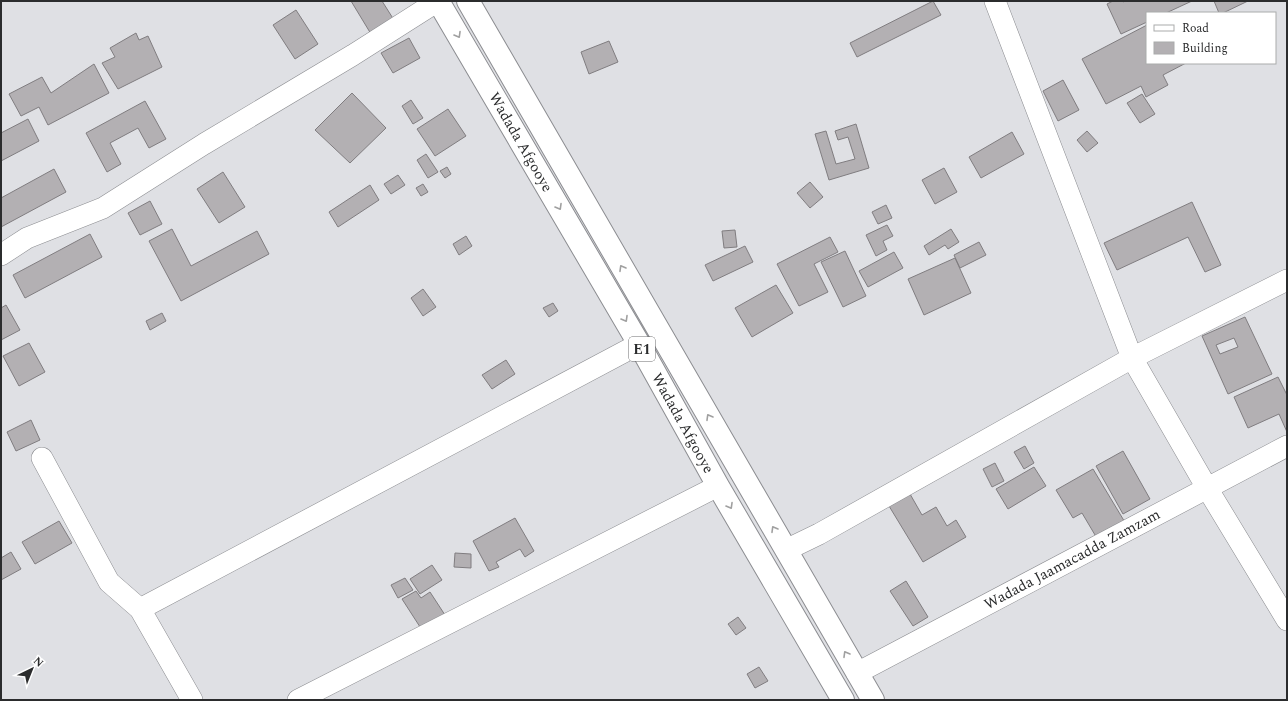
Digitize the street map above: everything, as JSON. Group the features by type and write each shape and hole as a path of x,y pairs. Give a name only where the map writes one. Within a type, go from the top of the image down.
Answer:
{"highway":[{"name":"Wadada Afgooye","path":"438,1 639,344 718,486 843,700"},
{"name":"Wadada Afgooye","path":"468,1 872,700"}],"street":[{"path":"1,255 27,238 103,208 204,144 346,59 438,1"},
{"path":"995,1 1132,358 1207,488 1287,620"},
{"path":"786,550 819,534 1132,358 1287,280"},
{"path":"140,609 639,344"},
{"name":"Wadada Jaamacadda Zamzam","path":"857,673 1287,446"},
{"path":"42,458 109,582 140,609 192,700"},
{"path":"298,700 718,486"}],"building":[{"path":"351,1 382,1 394,20 371,34"},
{"path":"933,1 941,15 857,57 850,43"},
{"path":"1113,1 1192,1 1168,12 1146,12 1146,22 1121,34 1107,4"},
{"path":"1214,1 1248,1 1225,12 1219,12"},
{"path":"296,10 318,44 295,59 273,25"},
{"path":"1146,26 1146,64 1184,64 1163,75 1168,85 1146,97 1141,86 1106,104 1082,59"},
{"path":"136,33 139,40 148,36 162,67 118,89 102,63 115,57 110,48"},
{"path":"409,38 420,58 393,73 381,53"},
{"path":"609,41 618,62 589,74 581,52"},
{"path":"94,64 109,93 48,125 39,107 21,116 9,94 42,77 51,93"},
{"path":"1063,80 1079,110 1058,121 1043,91"},
{"path":"352,93 386,128 350,163 315,130"},
{"path":"1142,94 1155,114 1140,123 1127,103"},
{"path":"411,100 423,118 413,124 402,106"},
{"path":"145,101 166,139 149,148 138,128 110,143 121,164 107,172 86,133"},
{"path":"448,109 466,136 435,156 417,129"},
{"path":"28,119 39,141 1,161 1,133"},
{"path":"856,124 869,168 829,180 815,134 826,131 836,164 855,159 848,137 838,140 835,131"},
{"path":"1087,131 1098,143 1087,152 1077,140"},
{"path":"1012,132 1024,154 981,178 969,157"},
{"path":"426,154 438,172 428,178 417,160"},
{"path":"447,167 451,174 445,178 440,171"},
{"path":"944,168 957,192 935,204 922,180"},
{"path":"54,169 66,192 1,227 1,198"},
{"path":"223,172 245,207 219,223 197,189"},
{"path":"398,175 405,185 391,194 384,184"},
{"path":"810,182 823,197 810,208 797,193"},
{"path":"423,184 428,192 421,196 416,188"},
{"path":"370,185 379,200 338,227 329,212"},
{"path":"150,201 162,224 140,235 128,213"},
{"path":"1192,202 1221,265 1205,272 1188,237 1117,270 1104,243"},
{"path":"886,205 892,218 878,224 872,212"},
{"path":"887,225 893,236 883,241 887,250 876,256 866,235"},
{"path":"172,229 191,266 257,231 269,254 181,301 149,241"},
{"path":"951,229 959,242 948,249 945,245 929,255 924,246"},
{"path":"735,230 737,247 724,248 722,231"},
{"path":"90,234 102,257 25,298 13,275"},
{"path":"466,236 472,246 459,255 453,244"},
{"path":"830,237 838,252 814,264 828,292 799,306 777,264"},
{"path":"979,242 986,255 960,268 954,255"},
{"path":"745,246 753,262 713,281 705,265"},
{"path":"845,251 866,296 843,307 821,262"},
{"path":"894,252 903,268 868,287 859,271"},
{"path":"955,258 971,293 924,315 908,279"},
{"path":"776,285 793,313 752,337 735,308"},
{"path":"423,289 436,307 423,316 411,298"},
{"path":"553,303 558,311 549,317 543,308"},
{"path":"6,305 20,330 1,340 1,308"},
{"path":"162,313 166,321 150,330 146,321"},
{"path":"1245,317 1272,374 1228,394 1202,336","holes":["1234,338 1238,347 1220,354 1216,345"]},
{"path":"29,343 45,372 19,386 3,356"},
{"path":"506,360 515,374 492,389 482,375"},
{"path":"1278,377 1287,395 1287,432 1279,414 1248,428 1234,397"},
{"path":"31,420 40,440 16,451 7,432"},
{"path":"1025,446 1034,463 1024,469 1014,452"},
{"path":"1123,451 1150,499 1123,514 1096,466"},
{"path":"995,463 1004,481 992,487 983,469"},
{"path":"1034,467 1046,486 1008,509 996,489"},
{"path":"1093,469 1126,524 1098,540 1082,513 1073,518 1056,490"},
{"path":"910,494 922,515 936,507 947,526 956,520 966,537 923,562 889,506"},
{"path":"515,518 534,551 525,557 520,549 496,562 499,567 489,571 473,541"},
{"path":"59,521 72,543 35,564 22,542"},
{"path":"11,552 21,569 1,580 1,558"},
{"path":"455,553 471,554 471,568 454,567"},
{"path":"432,565 442,580 420,594 410,579"},
{"path":"405,578 413,590 398,598 391,585"},
{"path":"906,581 928,617 913,626 890,591"},
{"path":"416,591 421,598 430,592 445,615 422,630 402,599"},
{"path":"738,617 746,628 736,635 728,624"},
{"path":"759,667 768,681 755,688 747,674"}]}
